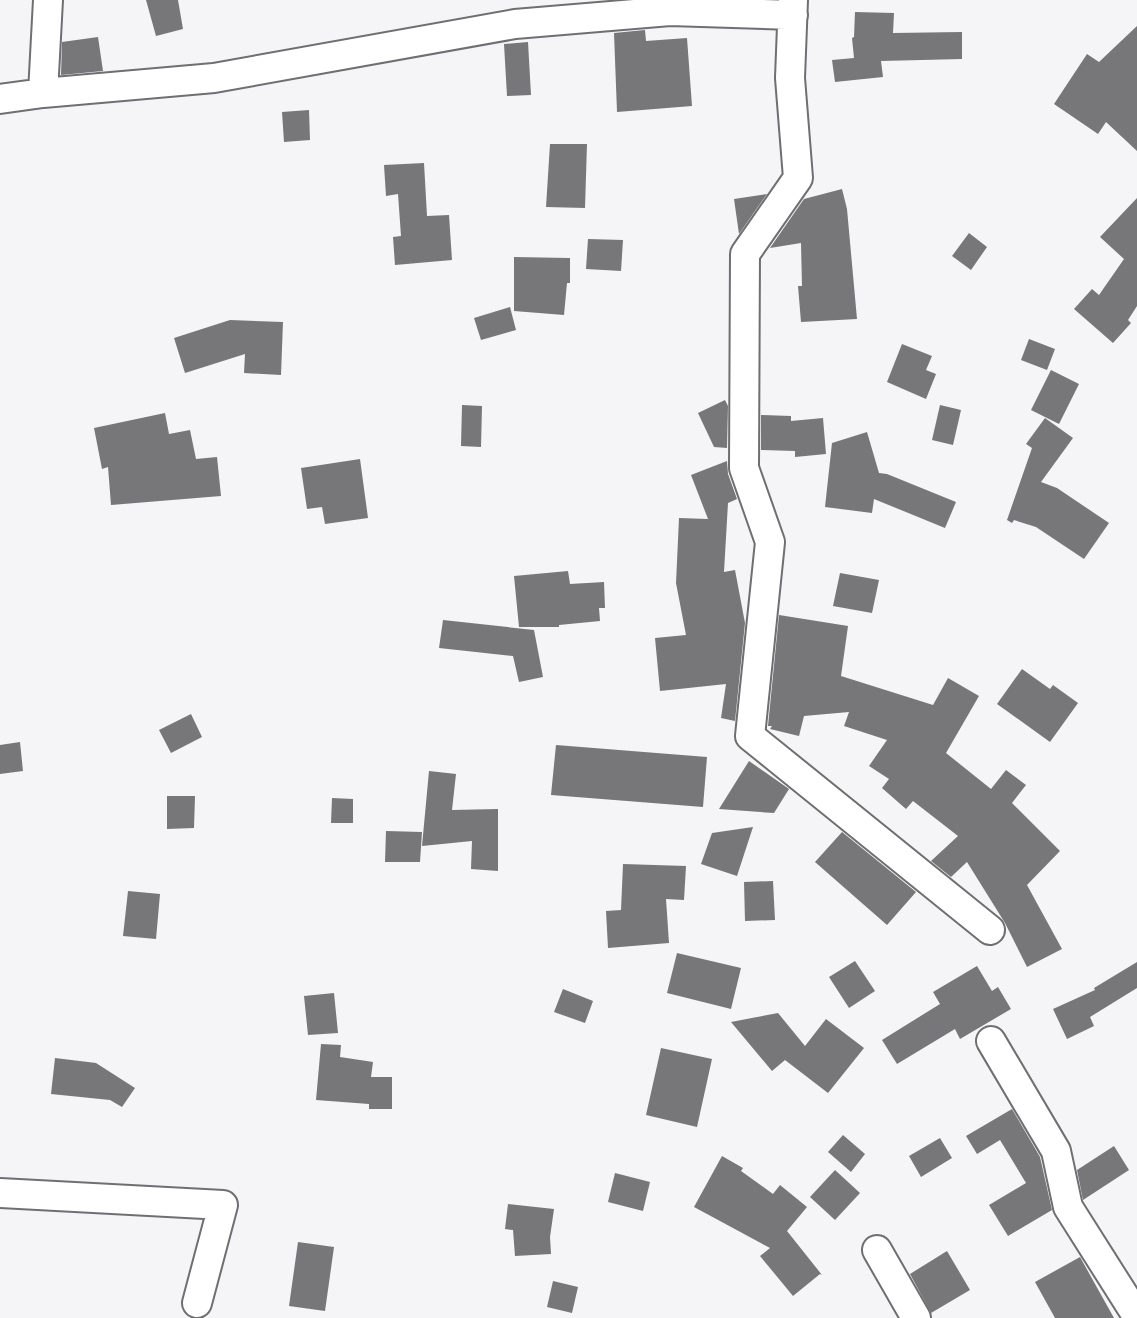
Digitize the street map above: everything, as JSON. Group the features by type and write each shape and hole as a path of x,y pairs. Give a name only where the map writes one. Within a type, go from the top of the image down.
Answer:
{"street":[{"path":"43,93 48,0"},
{"path":"0,99 214,78 515,24 670,11 793,7 790,78 798,178 745,254 744,468 770,542 750,736 990,930"},
{"path":"990,1041 1056,1152 1068,1207 1137,1316"},
{"path":"0,1193 223,1205 197,1303"},
{"path":"877,1250 916,1318"}],"building":[{"path":"146,0 178,0 183,29 156,36"},
{"path":"855,12 894,13 893,33 962,32 962,59 881,61 883,77 835,82 832,60 854,58 852,38"},
{"path":"1137,26 1137,151 1106,122 1098,134 1054,104 1087,54 1099,62"},
{"path":"645,30 646,41 687,38 692,106 617,112 614,33"},
{"path":"98,37 103,71 61,75 62,42"},
{"path":"528,42 531,95 507,96 504,44"},
{"path":"309,110 310,140 284,142 282,112"},
{"path":"550,144 587,144 585,208 546,207"},
{"path":"424,163 427,216 449,215 452,260 395,265 393,237 401,236 398,194 386,196 384,165"},
{"path":"842,189 847,209 857,319 801,322 798,286 802,286 801,243 770,248 804,199"},
{"path":"767,194 739,234 734,199"},
{"path":"1137,198 1137,306 1128,320 1131,323 1113,343 1074,309 1092,289 1099,295 1124,259 1100,237"},
{"path":"969,233 987,247 971,270 952,256"},
{"path":"588,239 623,240 621,271 586,269"},
{"path":"514,257 570,258 570,283 567,283 564,315 514,311"},
{"path":"510,307 516,330 481,340 474,318"},
{"path":"230,320 283,322 281,375 244,373 245,354 185,373 174,338"},
{"path":"1029,339 1055,349 1047,370 1021,360"},
{"path":"902,344 932,356 926,370 936,374 926,399 887,382"},
{"path":"1051,370 1079,384 1059,424 1031,410"},
{"path":"725,400 728,406 727,448 714,447 698,413"},
{"path":"462,405 482,406 481,447 461,446"},
{"path":"940,405 961,410 953,445 932,440"},
{"path":"165,413 169,434 190,430 196,459 217,457 221,496 111,505 108,467 102,469 94,428"},
{"path":"761,415 791,416 791,421 823,418 826,454 795,457 795,451 761,450"},
{"path":"1045,418 1073,438 1041,482 1057,488 1109,523 1084,559 1036,527 1007,520 1032,448 1026,444"},
{"path":"867,432 879,473 956,502 945,528 874,499 872,513 825,507 832,443"},
{"path":"360,459 368,518 325,524 322,507 307,509 301,468"},
{"path":"727,461 728,474 737,499 728,503 724,572 735,570 745,623 735,721 721,718 726,684 660,691 655,638 686,635 676,583 679,518 708,519 691,475"},
{"path":"568,571 570,584 604,582 605,608 599,608 600,621 559,627 519,627 514,576"},
{"path":"840,573 879,580 872,613 833,606"},
{"path":"779,615 848,626 841,676 933,705 948,678 979,696 946,753 991,789 1006,770 1026,785 1012,803 1060,851 1027,885 1062,949 1027,967 1005,923 967,862 951,877 931,861 958,836 913,801 906,809 882,788 889,779 869,766 887,740 844,726 849,712 804,716 799,736 770,729 772,726 768,726"},
{"path":"443,620 534,630 543,677 519,682 513,656 439,648"},
{"path":"1022,669 1050,689 1053,685 1078,703 1050,742 997,704"},
{"path":"191,714 202,737 171,753 159,730"},
{"path":"20,742 23,771 0,774 0,745"},
{"path":"556,745 707,757 703,807 551,795"},
{"path":"749,761 789,789 774,813 719,809"},
{"path":"429,771 456,774 452,810 498,809 498,871 471,869 472,841 422,846"},
{"path":"167,796 195,796 194,828 167,829"},
{"path":"332,798 353,799 353,823 331,823"},
{"path":"753,827 737,876 701,864 712,833"},
{"path":"386,831 422,832 420,862 385,862"},
{"path":"842,832 916,892 887,925 815,862"},
{"path":"623,864 686,866 684,900 666,899 669,943 608,948 606,911 621,910"},
{"path":"773,881 775,920 745,921 744,882"},
{"path":"128,891 160,894 156,939 123,936"},
{"path":"677,953 741,968 731,1009 667,993"},
{"path":"855,961 875,991 849,1008 829,977"},
{"path":"1137,962 1137,988 1090,1017 1094,1026 1067,1039 1053,1009 1095,990 1094,988"},
{"path":"977,966 992,991 998,987 1011,1009 960,1039 955,1029 897,1064 882,1040 940,1004 933,992"},
{"path":"563,989 593,1001 585,1023 554,1012"},
{"path":"334,993 338,1033 308,1035 304,996"},
{"path":"778,1013 805,1046 826,1019 864,1048 828,1093 785,1060 772,1071 731,1022"},
{"path":"321,1044 341,1045 340,1057 373,1062 371,1077 392,1077 392,1109 369,1109 369,1104 316,1100"},
{"path":"661,1048 712,1059 697,1127 646,1115"},
{"path":"55,1058 96,1063 135,1088 122,1107 110,1100 51,1094"},
{"path":"1012,1109 1040,1157 1052,1210 1008,1236 989,1205 1026,1183 1000,1140 977,1154 966,1136"},
{"path":"843,1135 865,1154 851,1172 828,1152"},
{"path":"940,1138 952,1158 921,1177 909,1156"},
{"path":"1114,1146 1129,1170 1083,1200 1077,1170"},
{"path":"722,1156 743,1168 741,1171 773,1194 780,1185 807,1207 787,1231 822,1275 793,1296 760,1256 770,1248 694,1207"},
{"path":"835,1170 860,1193 835,1220 810,1197"},
{"path":"615,1173 650,1182 643,1211 608,1202"},
{"path":"508,1204 554,1209 550,1237 551,1254 515,1256 513,1230 505,1229"},
{"path":"298,1242 334,1247 325,1311 289,1306"},
{"path":"947,1251 970,1290 931,1313 910,1274"},
{"path":"1080,1257 1114,1318 1055,1318 1035,1282"},
{"path":"553,1281 578,1287 572,1313 547,1307"}]}
